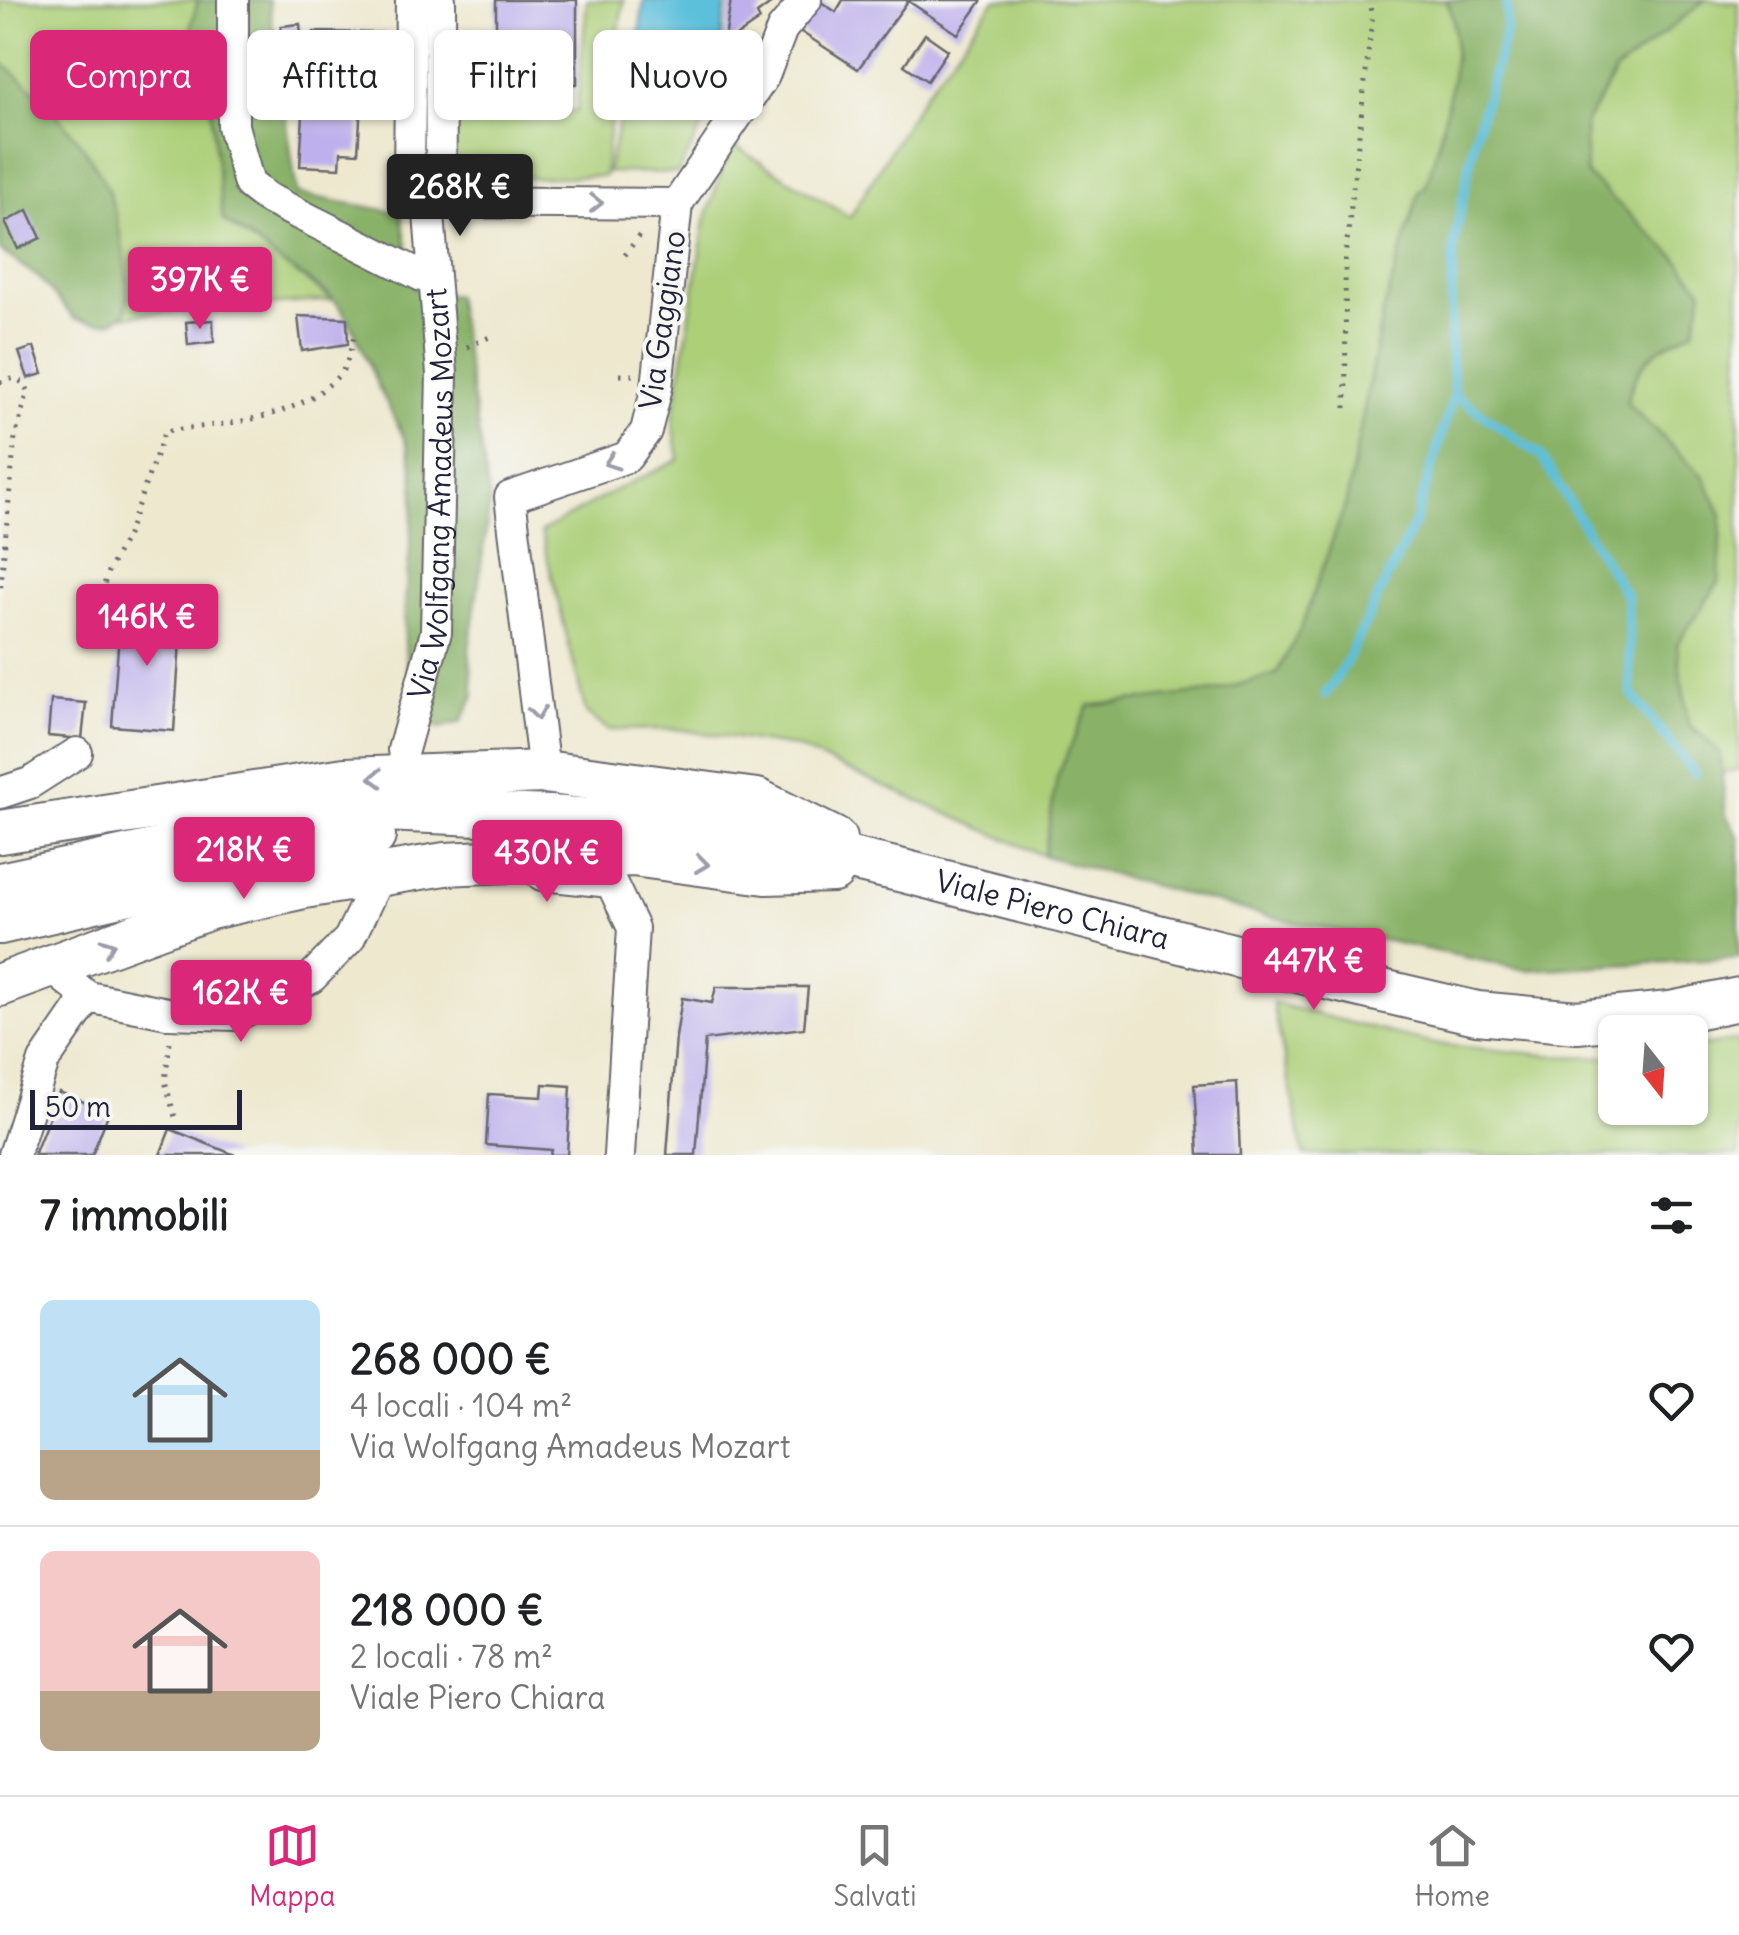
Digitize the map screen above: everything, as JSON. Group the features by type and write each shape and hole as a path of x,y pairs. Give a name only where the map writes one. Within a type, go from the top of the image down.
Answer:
{"street":[{"path":"233,0 233,126 250,184 266,198 432,278"},
{"path":"411,0 409,174 428,202"},
{"name":"Via Wolfgang Amadeus Mozart","path":"403,750 436,632 442,374 428,202 441,187 440,0"},
{"path":"677,204 764,76 782,29 806,0"},
{"name":"Via Gaggiano","path":"428,202 677,204 656,386 646,431 627,457 510,497 544,772"},
{"path":"0,793 30,783 77,753"},
{"name":"Viale Piero Chiara","path":"0,832 345,779 544,772 757,800 899,870"},
{"name":"Viale Piero Chiara","path":"0,884 302,819 383,810 550,817 720,829 1477,1013 1577,1022 1670,1013 1739,999"},
{"name":"Viale Piero Chiara","path":"0,924 305,850 474,816"},
{"name":"Viale Piero Chiara","path":"22,978 210,908 445,864 633,855 766,872 899,870"},
{"path":"445,864 611,882 633,928 619,1155"},
{"path":"22,978 88,997 181,1013 237,1015 312,978 349,939 373,889"},
{"path":"14,1155 44,1061 88,997"}],"path":[{"path":"1346,408 1345,259 1372,19 1369,0"},
{"path":"624,255 643,230"},
{"path":"102,635 98,604 165,431 263,418 299,404 342,372 354,338"},
{"path":"0,382 15,378 28,391 15,436 0,594"},
{"path":"175,1117 164,1081 169,1044 181,1013"}],"green space":[{"path":"0,0 198,0 192,30 30,30 30,97 0,62"},
{"path":"198,0 269,0 273,30 247,30 247,120 286,120 297,194 401,213 415,288 455,296 490,501 469,650 474,696 461,722 440,728 429,725 408,673 405,614 414,479 404,439 342,310 317,285 223,220 212,120 227,120 227,30 192,30"},
{"path":"587,0 624,0 619,30 593,30 593,120 611,120 604,176 470,179 454,155 454,120 573,120 573,112 577,112"},
{"path":"995,0 1446,0 1455,39 1444,119 1382,316 1346,503 1301,628 1277,674 1217,691 1089,706 1057,777 1044,856 795,747 676,729 608,730 586,713 541,532 679,460 673,421 705,221 731,144 850,217 924,94"},
{"path":"1446,0 1705,0 1615,72 1585,124 1586,174 1676,257 1703,291 1694,330 1650,357 1636,376 1627,403 1704,477 1722,515 1719,582 1677,644 1688,724 1720,752 1726,815 1739,838 1739,958 1527,970 1266,916 1044,856 1057,777 1089,706 1217,691 1276,674 1301,628 1346,503 1382,316 1419,192 1426,186 1444,118 1455,39"},
{"path":"1705,0 1739,3 1739,770 1722,773 1719,752 1688,724 1676,644 1719,582 1663,441 1627,403 1637,375 1650,357 1694,330 1676,257 1586,175 1585,124 1615,72"},
{"path":"0,61 30,87 30,120 62,120 96,166 121,236 127,277 126,308 120,317 109,322 75,319 38,277 0,250"},
{"path":"49,120 212,120 223,220 333,300 122,316 127,308 128,281 108,189"},
{"path":"620,120 704,124 678,173 607,172"},
{"path":"1273,1003 1434,1044 1598,1057 1598,1125 1708,1125 1708,1045 1739,1040 1739,1155 1304,1155"}],"water":[{"path":"644,0 727,0 723,30 640,30"}],"building":[{"path":"496,0 577,0 577,84 573,84 573,30 496,30"},
{"path":"731,0 776,0 757,14 760,20 746,30 726,30"},
{"path":"818,0 836,12 843,0 982,0 958,34 908,1 858,69 798,30"},
{"path":"300,24 301,30 281,30 281,26"},
{"path":"925,34 948,50 927,81 904,65"},
{"path":"303,120 360,120 358,153 341,152 340,168 300,166"},
{"path":"28,210 41,238 18,249 5,222"},
{"path":"298,316 347,318 348,344 302,351"},
{"path":"213,320 214,342 188,345 186,322"},
{"path":"34,347 43,374 28,378 19,352"},
{"path":"121,607 182,612 174,731 112,726"},
{"path":"51,700 86,703 82,739 48,736"},
{"path":"716,987 808,987 804,1028 705,1040 696,1155 667,1155 682,998 712,1003"},
{"path":"1237,1082 1240,1155 1198,1155 1194,1085"},
{"path":"543,1084 571,1086 567,1155 550,1155 551,1150 486,1145 489,1094 542,1097"},
{"path":"59,1092 109,1112 92,1155 34,1155"},
{"path":"170,1129 235,1155 160,1155"}],"waterway":[{"path":"1325,695 1344,666 1415,522 1454,394 1450,339 1454,244 1476,131 1506,32 1507,0"},
{"path":"1454,394 1541,456 1627,598 1631,693 1695,774"}]}
